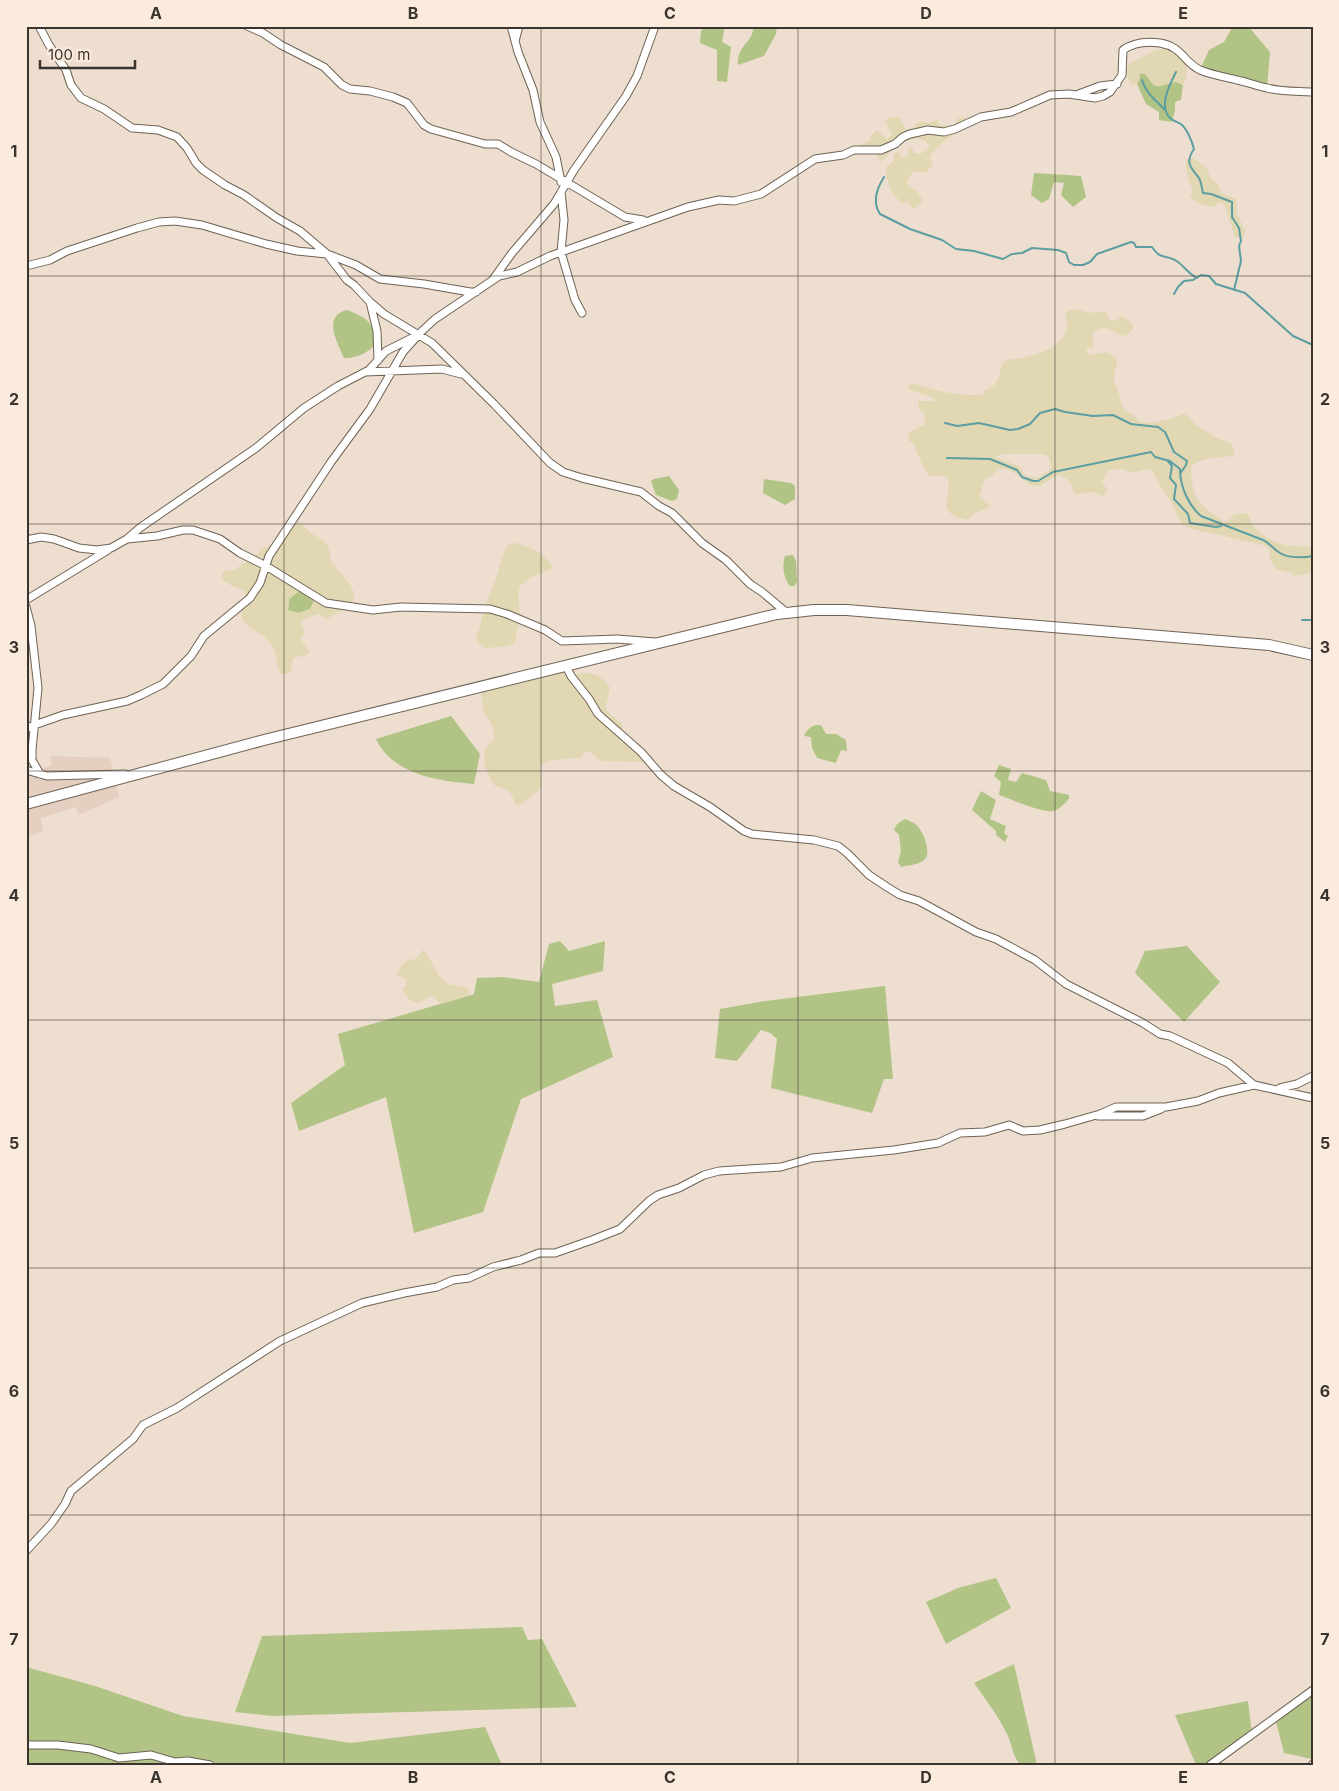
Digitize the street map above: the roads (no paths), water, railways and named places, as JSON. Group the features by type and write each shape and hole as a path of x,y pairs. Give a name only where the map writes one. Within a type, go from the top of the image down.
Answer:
{"street":[{"path":"39,26 66,70 71,85 82,98 104,109 132,128 158,130 177,137 203,170 300,231 327,254 347,280 384,314 432,343 550,463 563,472 641,492 658,506 672,513 702,543 726,560 750,584 773,600 787,613"},
{"path":"247,26 324,67 342,85 350,89 370,91 393,97 406,104 424,125 431,129 485,144 498,144 536,164 625,217 634,220 648,220"},
{"path":"511,26 533,90 540,122 556,157 564,181"},
{"path":"515,41 519,26"},
{"path":"492,281 512,253 554,204 561,193 564,181 626,96 639,69 654,26"},
{"path":"26,728 63,715 141,696 163,684 191,656 204,636 250,598 260,583 270,556 331,462 370,409 402,352 435,320 504,274 526,268 561,252 688,207 719,200 734,201 761,194 815,159 843,155 854,150 881,150 895,144 910,134 928,130 944,132 955,129 981,117 1011,112 1050,95 1069,94 1095,98 1103,96 1110,92 1122,76 1123,50 1141,42 1174,47 1192,65 1200,70 1268,88 1313,92"},
{"path":"561,193 564,220 561,252 574,300 582,313"},
{"path":"26,266 50,260 67,252 144,226 159,222 175,221 202,225 298,252 327,254 356,265 380,279 476,292"},
{"path":"370,302 377,331 378,360"},
{"path":"26,600 127,538 256,448 304,408 338,386 365,372 386,350 419,334"},
{"path":"365,372 442,369 463,374"},
{"path":"127,538 157,536 183,530 193,530 220,539 319,600 331,604 373,610 401,606 490,609 545,630 562,641 617,639 662,642"},
{"path":"26,540 54,539 79,548 97,550 111,548"},
{"path":"26,607 31,626 38,688 32,760 40,774"},
{"path":"26,804 270,738 787,613 814,610 881,611 1270,645 1313,655"},
{"path":"566,666 598,714 642,752 661,775 674,786 710,807 744,831 752,834 814,840 838,846 869,875 887,888 900,895 919,901 976,932 996,938 1035,960 1066,984 1143,1023 1160,1034 1170,1036 1228,1063 1254,1085"},
{"path":"26,770 40,774 65,776 138,774"},
{"path":"1277,1089 1297,1084 1313,1076"},
{"path":"26,1551 51,1524 65,1504 71,1491 133,1439 143,1425 177,1408 280,1341 350,1308 396,1295 437,1287 452,1280 469,1278 492,1267 539,1253 555,1253 592,1240 620,1229 649,1201 658,1195 679,1188 704,1175 719,1171 781,1167 812,1158 894,1150 938,1143 960,1133 985,1132 1009,1125 1023,1131 1040,1130 1093,1116 1116,1107 1166,1108 1254,1085 1313,1098"},
{"path":"1210,1765 1313,1690"},
{"path":"26,1745 58,1745 91,1749 119,1758 151,1755 176,1762 188,1761 210,1765"}],"waterway":[{"path":"1176,72 1166,95 1165,107 1167,113 1171,119 1181,124 1189,135 1194,149 1189,161 1193,171 1200,179 1203,193 1232,202 1232,217 1239,228 1241,261 1234,290"},
{"path":"1142,80 1149,93 1166,111"},
{"path":"884,177 876,195 876,205 880,214 910,229 942,240 956,249 974,251 1003,259 1032,248 1058,250 1066,253 1069,262 1074,265 1083,265 1090,262 1097,254 1131,242 1136,247 1152,247 1160,255 1178,262 1197,278"},
{"path":"1174,294 1184,281 1193,280 1201,275 1209,276 1216,284 1245,293 1293,336 1313,345"},
{"path":"945,423 957,426 979,423 1010,430 1030,424 1040,413 1055,409 1093,416 1113,415 1131,424 1158,427 1165,432 1174,452 1187,461 1180,474"},
{"path":"947,458 990,459 1017,470 1022,477 1038,481 1053,472 1151,452 1155,457 1170,461 1180,469 1181,482 1186,495 1196,512 1201,516 1263,540 1283,555 1296,557 1313,556"},
{"path":"1167,460 1172,466 1170,478 1176,485 1174,499 1188,514 1190,523 1221,526"},
{"path":"1302,620 1313,620"}]}
